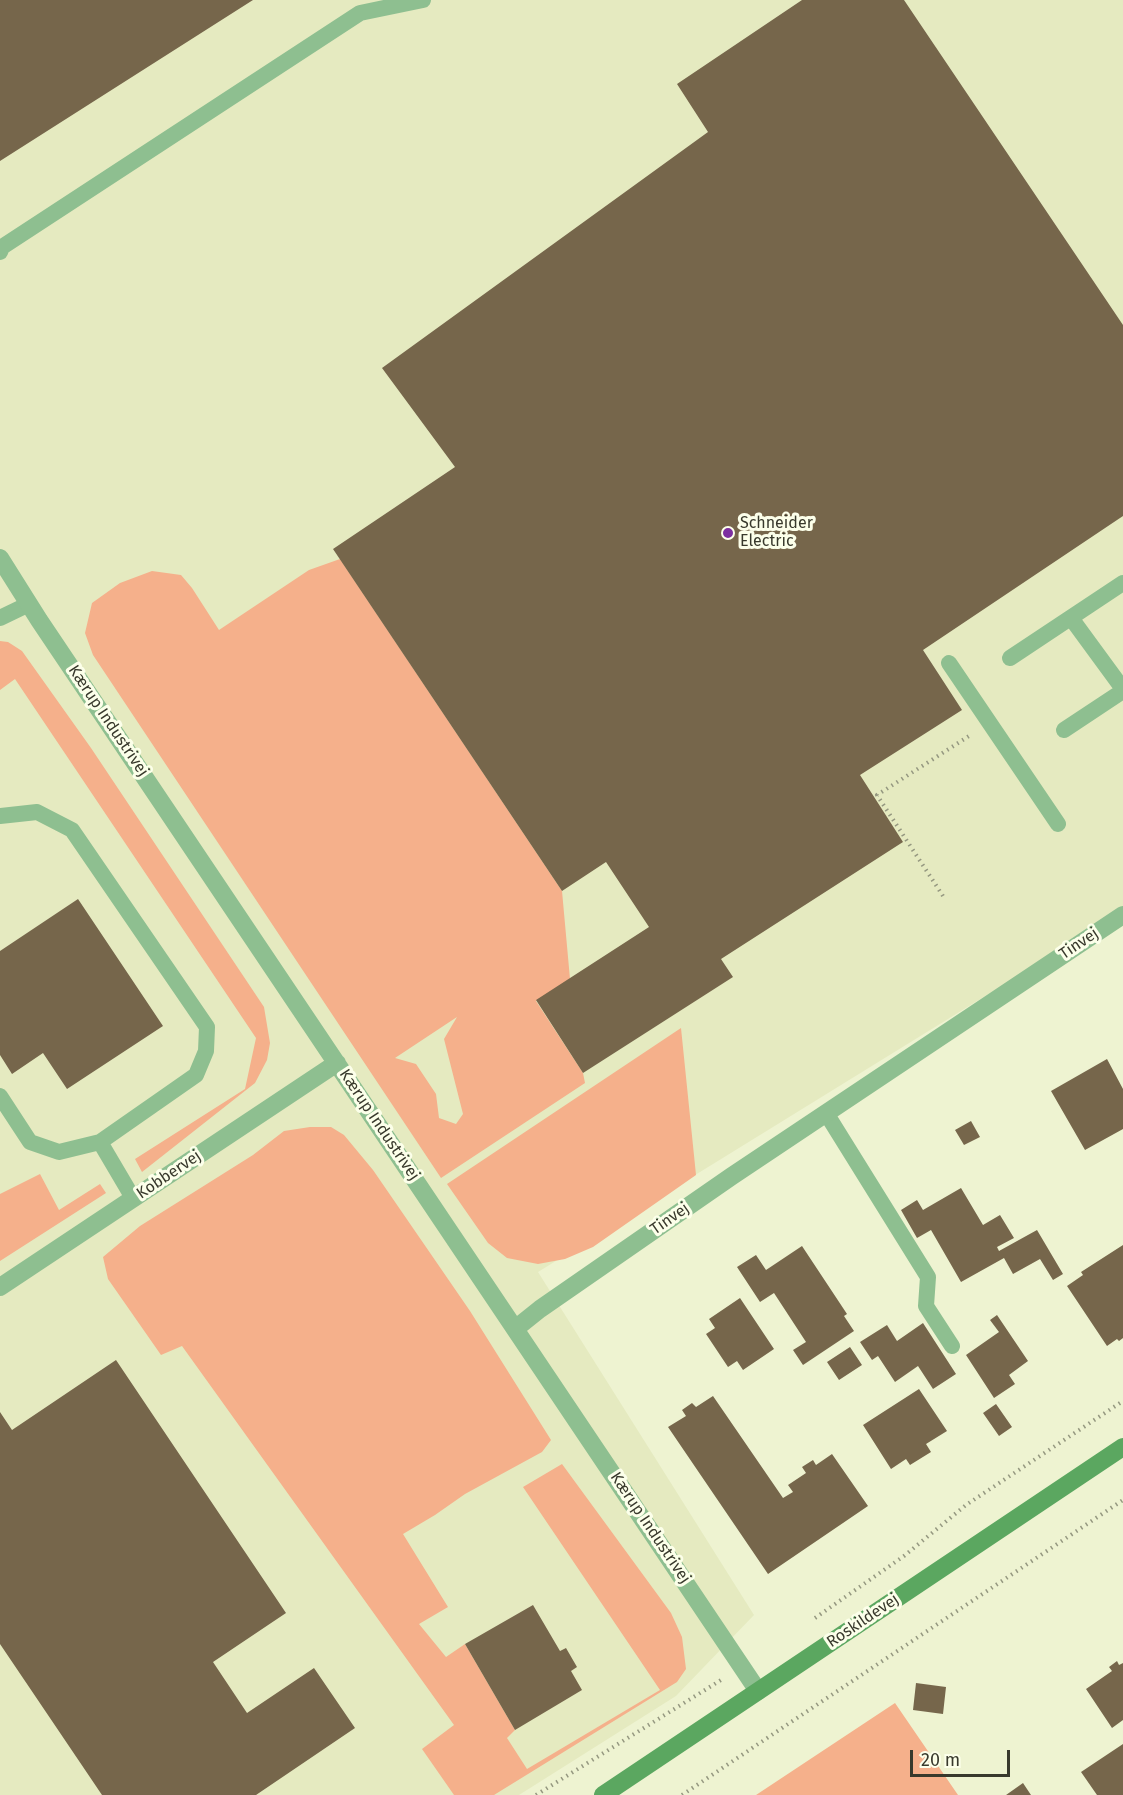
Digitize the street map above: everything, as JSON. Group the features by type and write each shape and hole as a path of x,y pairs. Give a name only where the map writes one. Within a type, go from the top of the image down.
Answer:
{"street":[{"name":"Kærup Industrivej","path":"0,558 758,1691"},
{"name":"Tinvej","path":"515,1329 578,1283 826,1113 1123,915"},
{"name":"Kobbervej","path":"0,1287 338,1063"},
{"name":"Roskildevej","path":"603,1795 1123,1447"}],"lane":[{"path":"0,252 2,247 360,13 423,0"},
{"path":"1010,658 1123,583"},
{"path":"0,618 29,604"},
{"path":"1064,730 1123,690 1071,618"},
{"path":"949,663 1058,824"},
{"path":"0,816 37,813 72,830 207,1026 206,1051 196,1075 100,1142 59,1152 30,1142 0,1096"},
{"path":"826,1113 928,1276 926,1306 952,1346"},
{"path":"100,1142 133,1198"}],"path":[{"path":"943,896 877,795 990,722"},
{"path":"807,1624 904,1556 966,1505 1123,1401"},
{"path":"682,1795 1123,1500"},
{"path":"536,1795 742,1666"}],"shaded area":[{"path":"0,0 1123,0 1123,911 538,1272 754,1615 676,1696 519,1795 0,1795"},
{"path":"340,559 562,891 570,979 536,1001 583,1073 585,1083 441,1178 93,655 85,633 92,603 120,583 152,571 181,575 219,630 309,570","holes":["457,1017 444,1039 463,1114 456,1124 439,1118 436,1094 416,1064 395,1058"]},
{"path":"0,641 8,642 22,651 91,748 264,1007 270,1043 267,1060 255,1083 142,1172 135,1159 245,1089 256,1038 15,679 0,690"},
{"path":"681,1028 696,1175 593,1247 565,1259 538,1264 507,1258 488,1243 447,1184"},
{"path":"331,1127 344,1135 373,1170 470,1311 551,1440 542,1452 465,1494 403,1534 448,1607 419,1624 446,1657 465,1644 515,1730 507,1738 527,1769 660,1690 523,1487 562,1464 671,1613 682,1637 686,1669 677,1682 494,1795 454,1795 422,1749 454,1725 182,1346 161,1355 108,1279 103,1257 140,1226 253,1155 284,1131"},
{"path":"40,1174 59,1210 100,1184 106,1193 0,1261 0,1194"},
{"path":"895,1703 958,1795 756,1795"}],"building":[{"path":"0,0 253,0 0,161"},
{"name":"Schneider Electric","path":"802,0 904,0 1123,325 1123,516 923,650 962,710 860,775 903,842 721,959 733,977 583,1073 536,1000 649,927 606,862 562,891 333,549 455,467 382,368 708,132 677,84"},
{"path":"78,899 163,1026 67,1089 43,1053 12,1074 0,1055 0,951"},
{"path":"1107,1059 1123,1089 1123,1129 1085,1150 1051,1091"},
{"path":"971,1121 980,1137 964,1145 955,1130"},
{"path":"961,1188 983,1225 1000,1215 1014,1238 997,1247 999,1251 1037,1230 1063,1274 1053,1280 1040,1259 1013,1274 1004,1258 961,1282 931,1230 917,1238 901,1210 917,1200 923,1210"},
{"path":"1123,1245 1123,1338 1107,1346 1067,1286 1083,1275 1081,1272"},
{"path":"802,1246 847,1314 844,1316 854,1331 803,1365 793,1350 806,1342 774,1293 760,1302 737,1267 756,1255 766,1270"},
{"path":"740,1298 774,1349 743,1370 737,1361 728,1367 706,1334 715,1328 709,1319"},
{"path":"997,1315 1028,1361 1009,1375 1015,1384 994,1398 966,1355 999,1332 990,1320"},
{"path":"923,1323 956,1374 933,1389 918,1366 895,1382 878,1356 872,1360 860,1342 887,1325 897,1341"},
{"path":"850,1347 862,1365 839,1380 827,1362"},
{"path":"116,1360 286,1613 213,1662 247,1713 314,1668 355,1728 256,1795 102,1795 0,1644 0,1412 12,1430"},
{"path":"919,1389 947,1431 926,1444 931,1452 910,1465 906,1459 891,1469 863,1425"},
{"path":"713,1396 783,1498 793,1492 788,1485 806,1473 802,1467 813,1460 816,1465 832,1454 868,1506 768,1574 668,1427 686,1416 682,1410 692,1403 696,1407"},
{"path":"996,1404 1012,1427 999,1436 983,1413"},
{"path":"533,1605 560,1651 566,1648 577,1667 571,1671 582,1690 515,1730 465,1644"},
{"path":"1117,1661 1119,1665 1123,1663 1123,1720 1112,1728 1086,1689 1112,1671 1109,1667"},
{"path":"916,1683 946,1687 943,1714 913,1710"},
{"path":"1123,1744 1123,1795 1097,1795 1081,1772"},
{"path":"1023,1783 1031,1795 1006,1795"}],"place":[{"name":"Schneider Electric","path":"728,533"}]}
